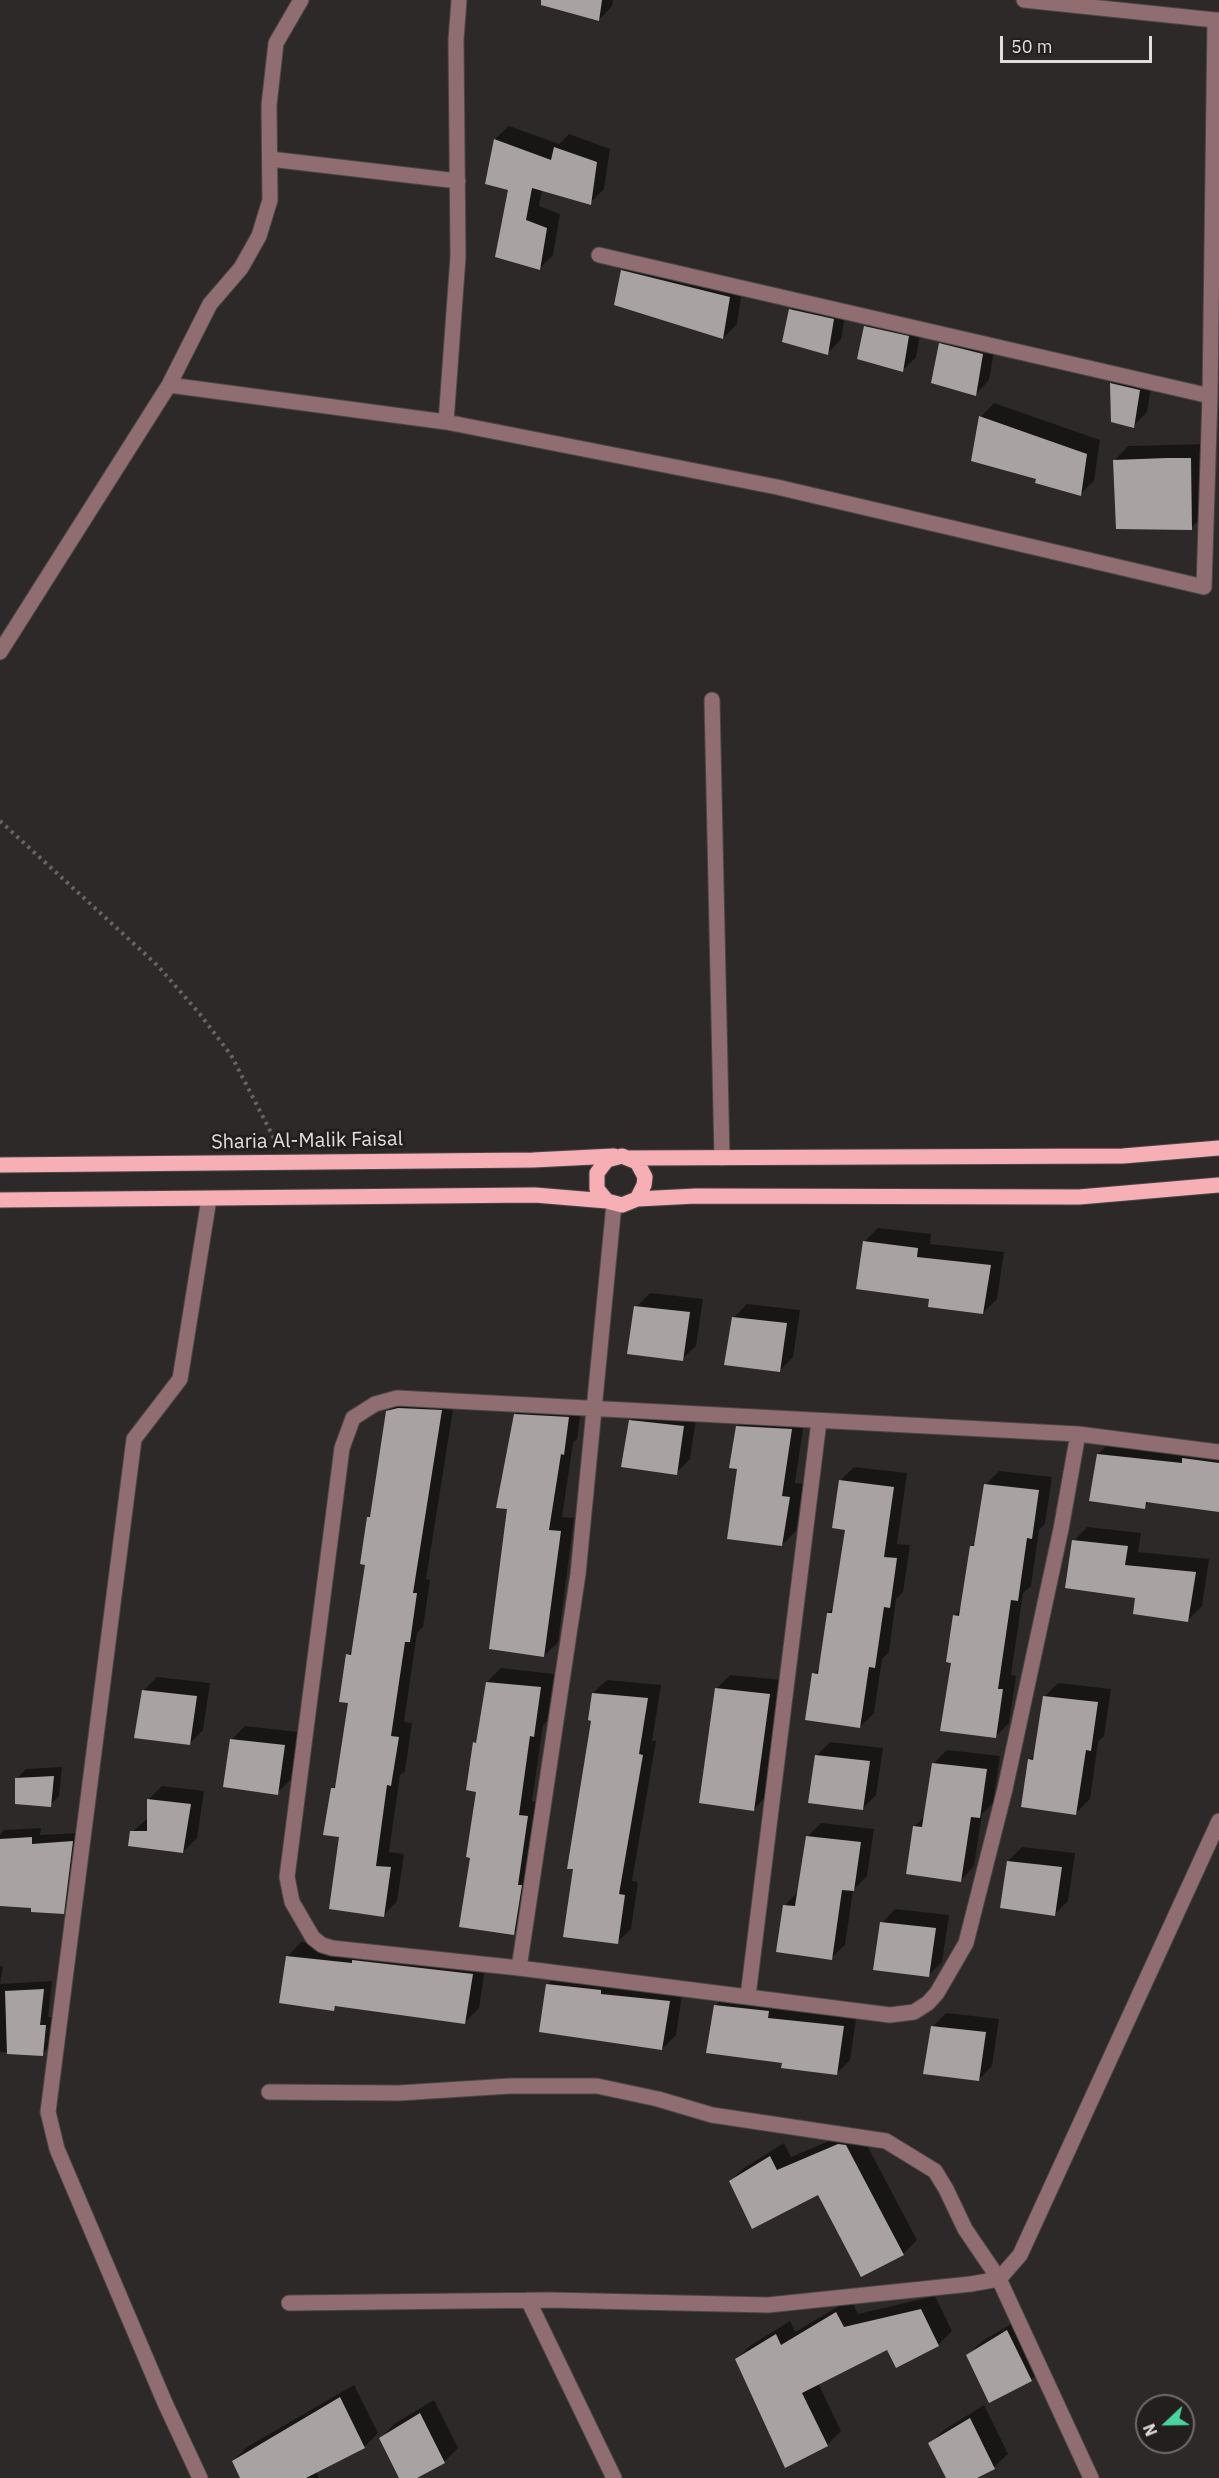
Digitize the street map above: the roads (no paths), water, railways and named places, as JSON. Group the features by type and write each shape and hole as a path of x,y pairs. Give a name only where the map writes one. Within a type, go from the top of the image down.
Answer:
{"main road":[{"path":"610,1203 597,1189 597,1173 600,1165 614,1156 722,1158 1123,1156 1219,1148"},
{"name":"Sharia Al-Malik Faisal","path":"0,1165 533,1160 614,1156"},
{"path":"630,1158 637,1162 645,1177 637,1199"},
{"path":"0,1200 535,1195 622,1205 637,1199 696,1196 1079,1197 1219,1185"}],"street":[{"path":"0,652 169,385 210,304 241,268 259,236 270,200 269,105 276,43 301,0"},
{"path":"446,422 458,257 456,40 459,0"},
{"path":"169,385 446,422 777,487 1212,587 1210,396 1217,20 1024,0"},
{"path":"270,159 458,181"},
{"path":"599,255 1210,396"},
{"path":"712,700 722,1158"},
{"path":"200,2478 165,2403 57,2149 48,2112 134,1439 180,1379 209,1199"},
{"path":"519,1968 578,1574 595,1408 610,1203"},
{"path":"1078,1434 1061,1529 1005,1789 963,1952 934,1996 922,2008 906,2014 890,2014 519,1968 327,1947 313,1938 292,1902 287,1877 342,1448 353,1418 375,1404 397,1398 1078,1434 1219,1452"},
{"path":"748,1996 819,1421"},
{"path":"289,2303 528,2300 768,2305 971,2284 999,2279 1020,2255 1215,1839 1219,1821"},
{"path":"269,2092 399,2092 510,2086 597,2086 658,2099 712,2115 886,2141 935,2171 946,2189 964,2229 999,2279 1091,2478"},
{"path":"528,2300 614,2478"}]}
